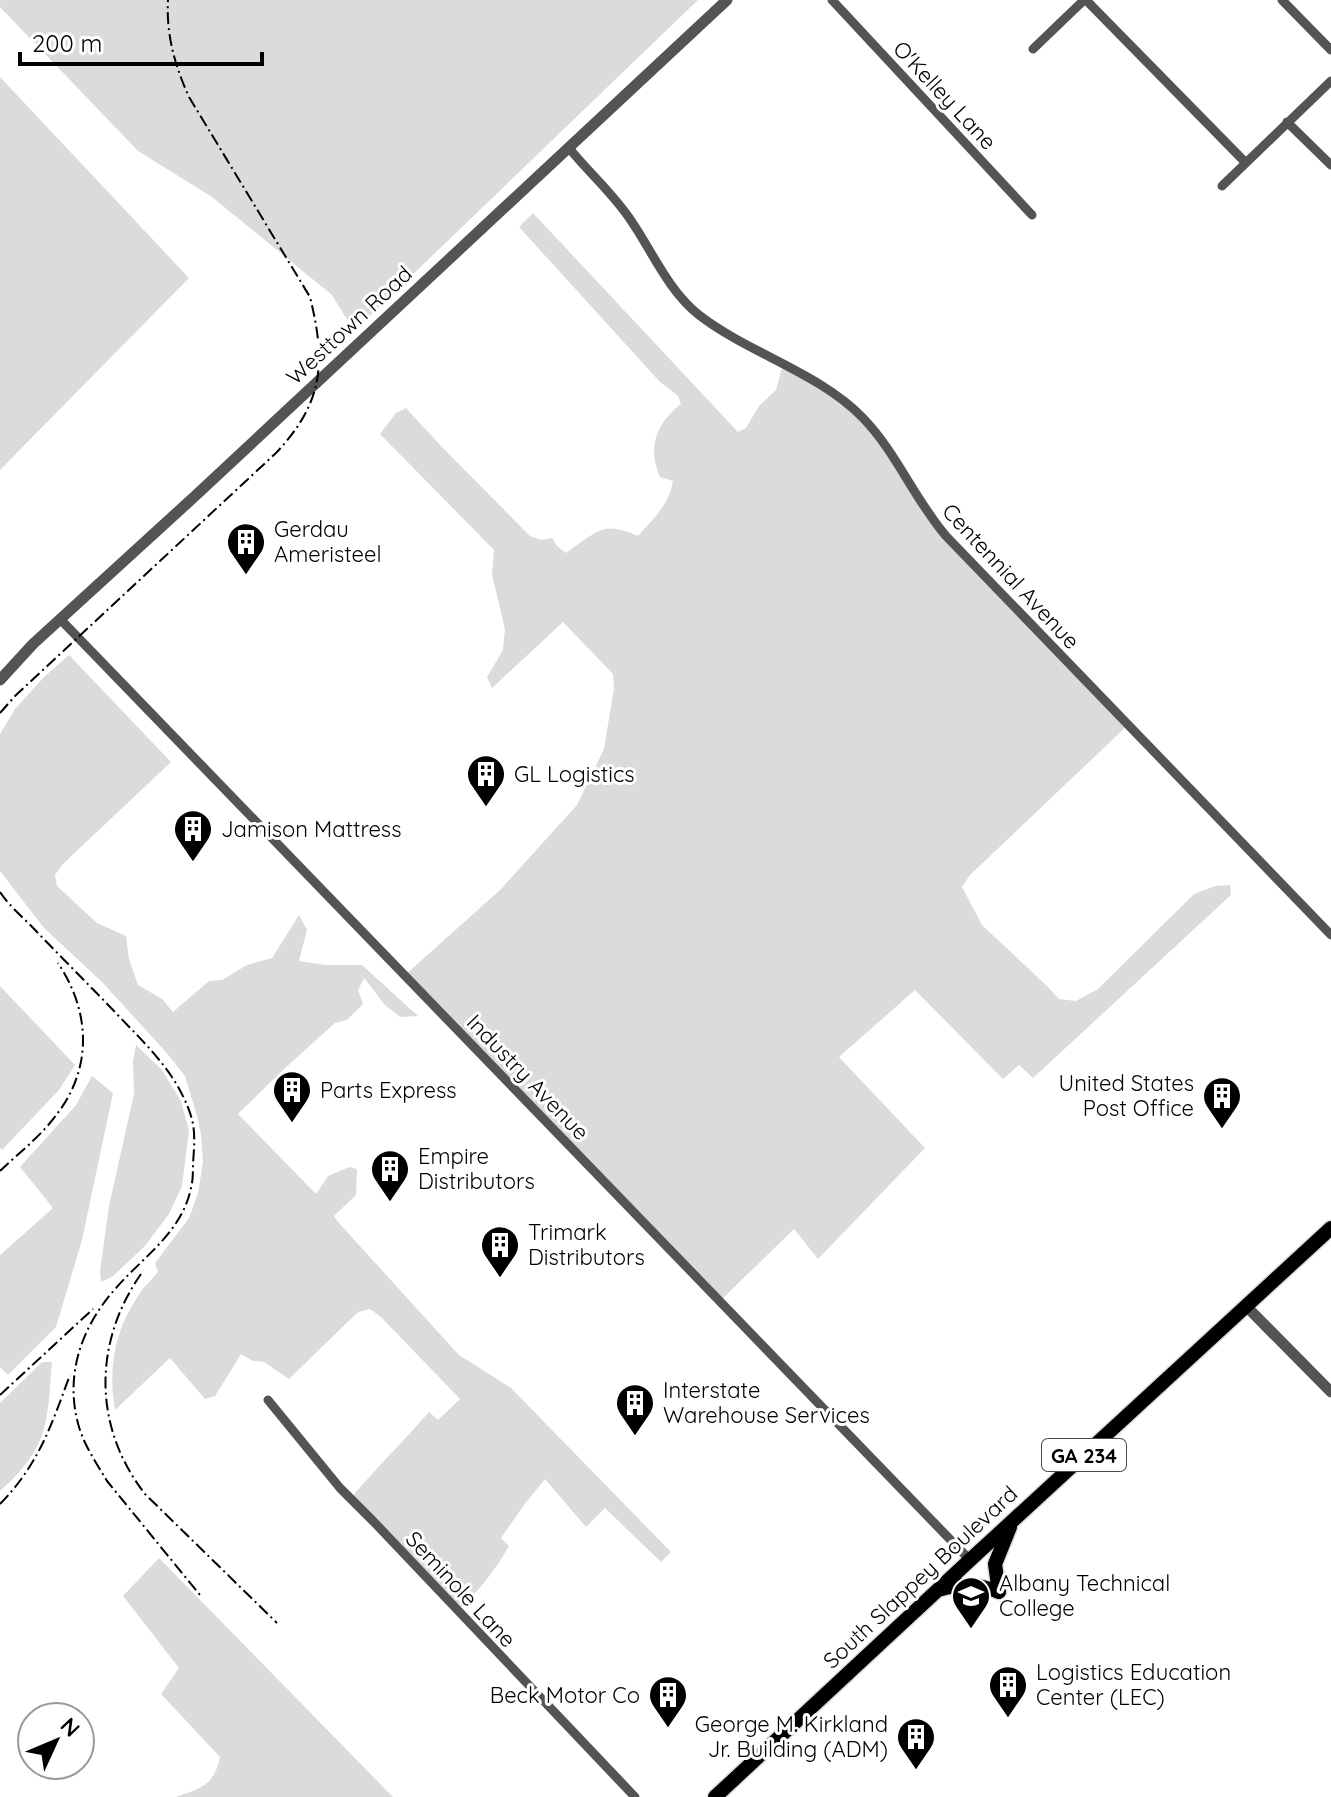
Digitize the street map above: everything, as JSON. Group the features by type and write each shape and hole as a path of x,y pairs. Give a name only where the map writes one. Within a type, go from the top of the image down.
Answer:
{"main road":[{"name":"South Slappey Boulevard","path":"715,1797 1331,1228"},
{"path":"937,1590 969,1584 999,1592 995,1564 1014,1519"}],"street":[{"name":"Westtown Road","path":"0,680 33,644 727,0"},
{"name":"O'Kelley Lane","path":"832,0 1032,215"},
{"path":"1033,49 1085,0 1246,163"},
{"path":"1282,0 1331,50"},
{"path":"1222,186 1331,81"},
{"path":"1287,122 1331,165"},
{"name":"Centennial Avenue","path":"569,148 615,199 682,299 724,332 811,380 861,416 946,536 1331,935"},
{"name":"Industry Avenue","path":"61,620 970,1560"},
{"path":"1246,1306 1331,1392"},
{"name":"Seminole Lane","path":"268,1400 340,1488 635,1797"}],"shaded area":[{"path":"0,0 698,0 354,331 332,295 212,197 138,151 0,7"},
{"path":"0,77 189,278 0,470"},
{"path":"533,213 738,432 746,428 759,406 776,390 783,364 861,416 932,519 1128,725 970,875 962,887 982,925 1059,999 1076,1001 1098,989 1194,894 1215,886 1230,885 1231,895 1033,1078 1019,1065 1003,1079 915,990 839,1057 925,1148 818,1259 794,1229 720,1301 404,976 500,890 577,805 604,749 614,688 613,674 563,622 492,688 487,677 503,650 505,629 492,575 494,550 380,434 396,413 406,408 530,536 541,540 552,538 566,553 601,530 618,529 638,536 664,504 673,481 660,477 654,446 665,419 681,404 678,396 660,382 519,227"},
{"path":"69,655 171,762 63,864 55,875 57,886 97,923 126,936 129,959 138,985 162,999 173,1012 209,981 222,980 247,965 272,958 299,915 307,930 299,961 362,965 418,1016 400,1017 385,1005 364,978 358,990 363,1004 347,1020 335,1023 238,1114 316,1194 328,1176 349,1167 357,1169 356,1195 334,1216 339,1223 459,1355 511,1388 671,1552 661,1562 605,1508 586,1527 545,1479 501,1538 509,1546 498,1564 457,1611 350,1499 429,1412 438,1420 460,1399 370,1309 358,1312 289,1379 264,1362 253,1361 241,1354 215,1396 205,1399 170,1358 115,1410 112,1380 118,1337 138,1296 158,1272 155,1263 189,1218 198,1193 203,1162 201,1135 185,1076 101,981 44,928 0,871 0,734 15,709"},
{"path":"0,986 75,1065 59,1090 2,1150 0,1148"},
{"path":"136,1045 162,1070 181,1101 189,1131 182,1186 169,1214 145,1246 112,1277 101,1282 109,1206 134,1094"},
{"path":"92,1076 113,1093 82,1240 56,1327 8,1375 0,1367 0,1255 53,1208 20,1167 76,1105"},
{"path":"42,1362 52,1362 48,1409 42,1434 28,1461 0,1491 0,1403"},
{"path":"159,1558 393,1797 176,1797 210,1780 220,1757 161,1694 179,1668 123,1596"}],"railway":[{"path":"0,713 276,453 304,416 317,380 318,342 310,297 189,97 172,50 168,0"},
{"path":"0,892 158,1059 177,1086 191,1116 193,1176 186,1204 171,1231 116,1288 93,1319 79,1353 74,1389 79,1427 107,1481 200,1595"},
{"path":"0,1171 51,1122 69,1096 77,1077 82,1058 81,1019 69,981 58,963"},
{"path":"141,1274 125,1301 107,1356 108,1413 116,1441 128,1468 145,1494 277,1623"},
{"path":"0,1395 93,1309"},
{"path":"0,1504 34,1459 50,1428 70,1375"}],"place":[{"name":"Gerdau Ameristeel","path":"246,576"},
{"name":"GL Logistics","path":"486,808"},
{"name":"Jamison Mattress","path":"193,863"},
{"name":"Parts Express","path":"292,1124"},
{"name":"United States Post Office","path":"1222,1130"},
{"name":"Empire Distributors","path":"390,1203"},
{"name":"Trimark Distributors","path":"500,1279"},
{"name":"Interstate Warehouse Services","path":"635,1437"},
{"name":"Albany Technical College","path":"971,1630"},
{"name":"Logistics Education Center (LEC)","path":"1008,1719"},
{"name":"Beck Motor Co","path":"668,1729"},
{"name":"George M. Kirkland Jr. Building (ADM)","path":"916,1771"}]}
